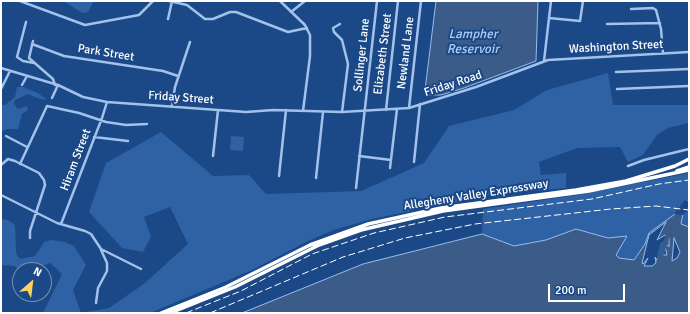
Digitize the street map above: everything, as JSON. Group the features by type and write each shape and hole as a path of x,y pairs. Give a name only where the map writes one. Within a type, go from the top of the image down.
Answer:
{"highway":[{"name":"Allegheny Valley Expressway","path":"161,313 231,284 310,245 368,224 452,207 595,187 632,179 675,166 689,160"},
{"path":"645,180 689,167"},
{"name":"Allegheny Valley Expressway","path":"170,313 235,287 319,245 361,230 461,208 589,191 689,170"}],"street":[{"path":"20,1 85,25 139,15 153,1"},
{"path":"168,19 171,1 187,5 205,19 236,12 288,32 307,28"},
{"path":"280,1 307,28 310,34 310,56 303,111"},
{"path":"299,1 299,6"},
{"path":"291,12 305,1"},
{"name":"Sollinger Lane","path":"356,188 377,1"},
{"name":"Elizabeth Street","path":"386,110 398,1"},
{"name":"Newland Lane","path":"409,108 421,1"},
{"path":"544,61 551,1"},
{"path":"549,18 580,21 583,1"},
{"path":"631,8 655,9 660,23 663,53"},
{"path":"26,22 17,59 34,63 53,79 57,85 52,98"},
{"path":"607,24 660,23"},
{"path":"340,24 333,28 334,32 342,40 348,64 342,112"},
{"name":"Park Street","path":"34,63 29,58 33,42 64,56 163,71 178,76"},
{"path":"172,106 178,76 190,42"},
{"name":"Washington Street","path":"544,61 689,52"},
{"name":"Friday Road","path":"364,111 409,108 476,87 544,61"},
{"name":"Friday Street","path":"1,68 57,85 83,98 107,102 246,112 286,110 323,112 364,111"},
{"path":"616,72 689,69"},
{"path":"1,89 10,71"},
{"path":"22,85 27,76"},
{"path":"617,89 689,86"},
{"name":"Hiram Street","path":"61,224 107,102"},
{"path":"414,162 420,104"},
{"path":"20,164 47,106 79,113 101,121 126,125 147,124"},
{"path":"390,168 397,109"},
{"path":"213,156 218,110"},
{"path":"279,176 286,110"},
{"path":"316,178 323,112"},
{"path":"6,136 27,147"},
{"path":"94,137 128,142"},
{"path":"628,166 644,160 689,149"},
{"path":"359,156 391,160"},
{"path":"1,165 8,159 39,173 44,180 43,190 30,231 30,238"},
{"path":"1,195 61,224 88,232 101,250 107,263 107,271 98,288 96,303"},
{"path":"101,250 141,269"}],"shaded area":[{"path":"64,1 94,1 88,12 82,13"},
{"path":"608,73 613,105 689,105 689,123 668,128 657,135 643,155 628,162 620,147 577,148 539,162 541,175 566,173 566,188 489,195 372,219 334,230 306,242 250,271 150,313 81,313 109,308 145,283 188,244 170,207 144,217 151,237 143,252 122,248 89,212 106,163 161,132 213,176 249,175 266,194 361,191 424,163 449,126 514,110 547,90"},
{"path":"17,87 23,87 38,93 46,99 37,98 28,94 15,100 14,104 18,109 27,106 28,110 22,114 18,129 7,129 1,132 1,98 2,105 5,105 15,97"},
{"path":"231,136 244,137 243,151 230,150"},
{"path":"689,173 689,227 684,226 675,214 649,233 645,244 634,260 619,258 615,255 626,236 608,239 576,229 546,240 514,246 482,234 483,209 577,195"},
{"path":"1,219 8,220 15,225 16,252 18,257 21,259 35,256 44,242 51,240 65,242 74,246 86,265 73,290 81,313 43,313 48,302 52,302 52,295 62,274 52,265 52,262 12,262 12,266 1,265"},
{"path":"661,242 664,243 665,252 664,254 657,256"}],"water":[{"name":"Lampher Reservoir","path":"436,1 538,1 536,61 464,88 441,95 427,95 425,90"},
{"path":"689,199 689,207 683,214 681,224 689,227 689,313 242,313 363,264 482,234 514,246 546,240 576,229 608,238 627,236 616,255 619,258 634,260 645,244 649,233 675,214","holes":["666,222 657,240 665,235 669,238 669,247 664,241 667,255 658,257 658,262 655,257 656,263 652,266 644,266 648,258 643,264 649,235","674,238 680,252 677,258 672,261"]}],"pier":[{"path":"685,200 689,201 689,209 683,215 674,214"}],"waterway":[{"path":"659,261 669,232"}],"railway":[{"path":"186,313 241,291 312,254 374,233 445,217 592,199 659,184 689,180"},
{"path":"210,313 343,257 405,238 475,224 611,209 656,206 689,210"}]}
